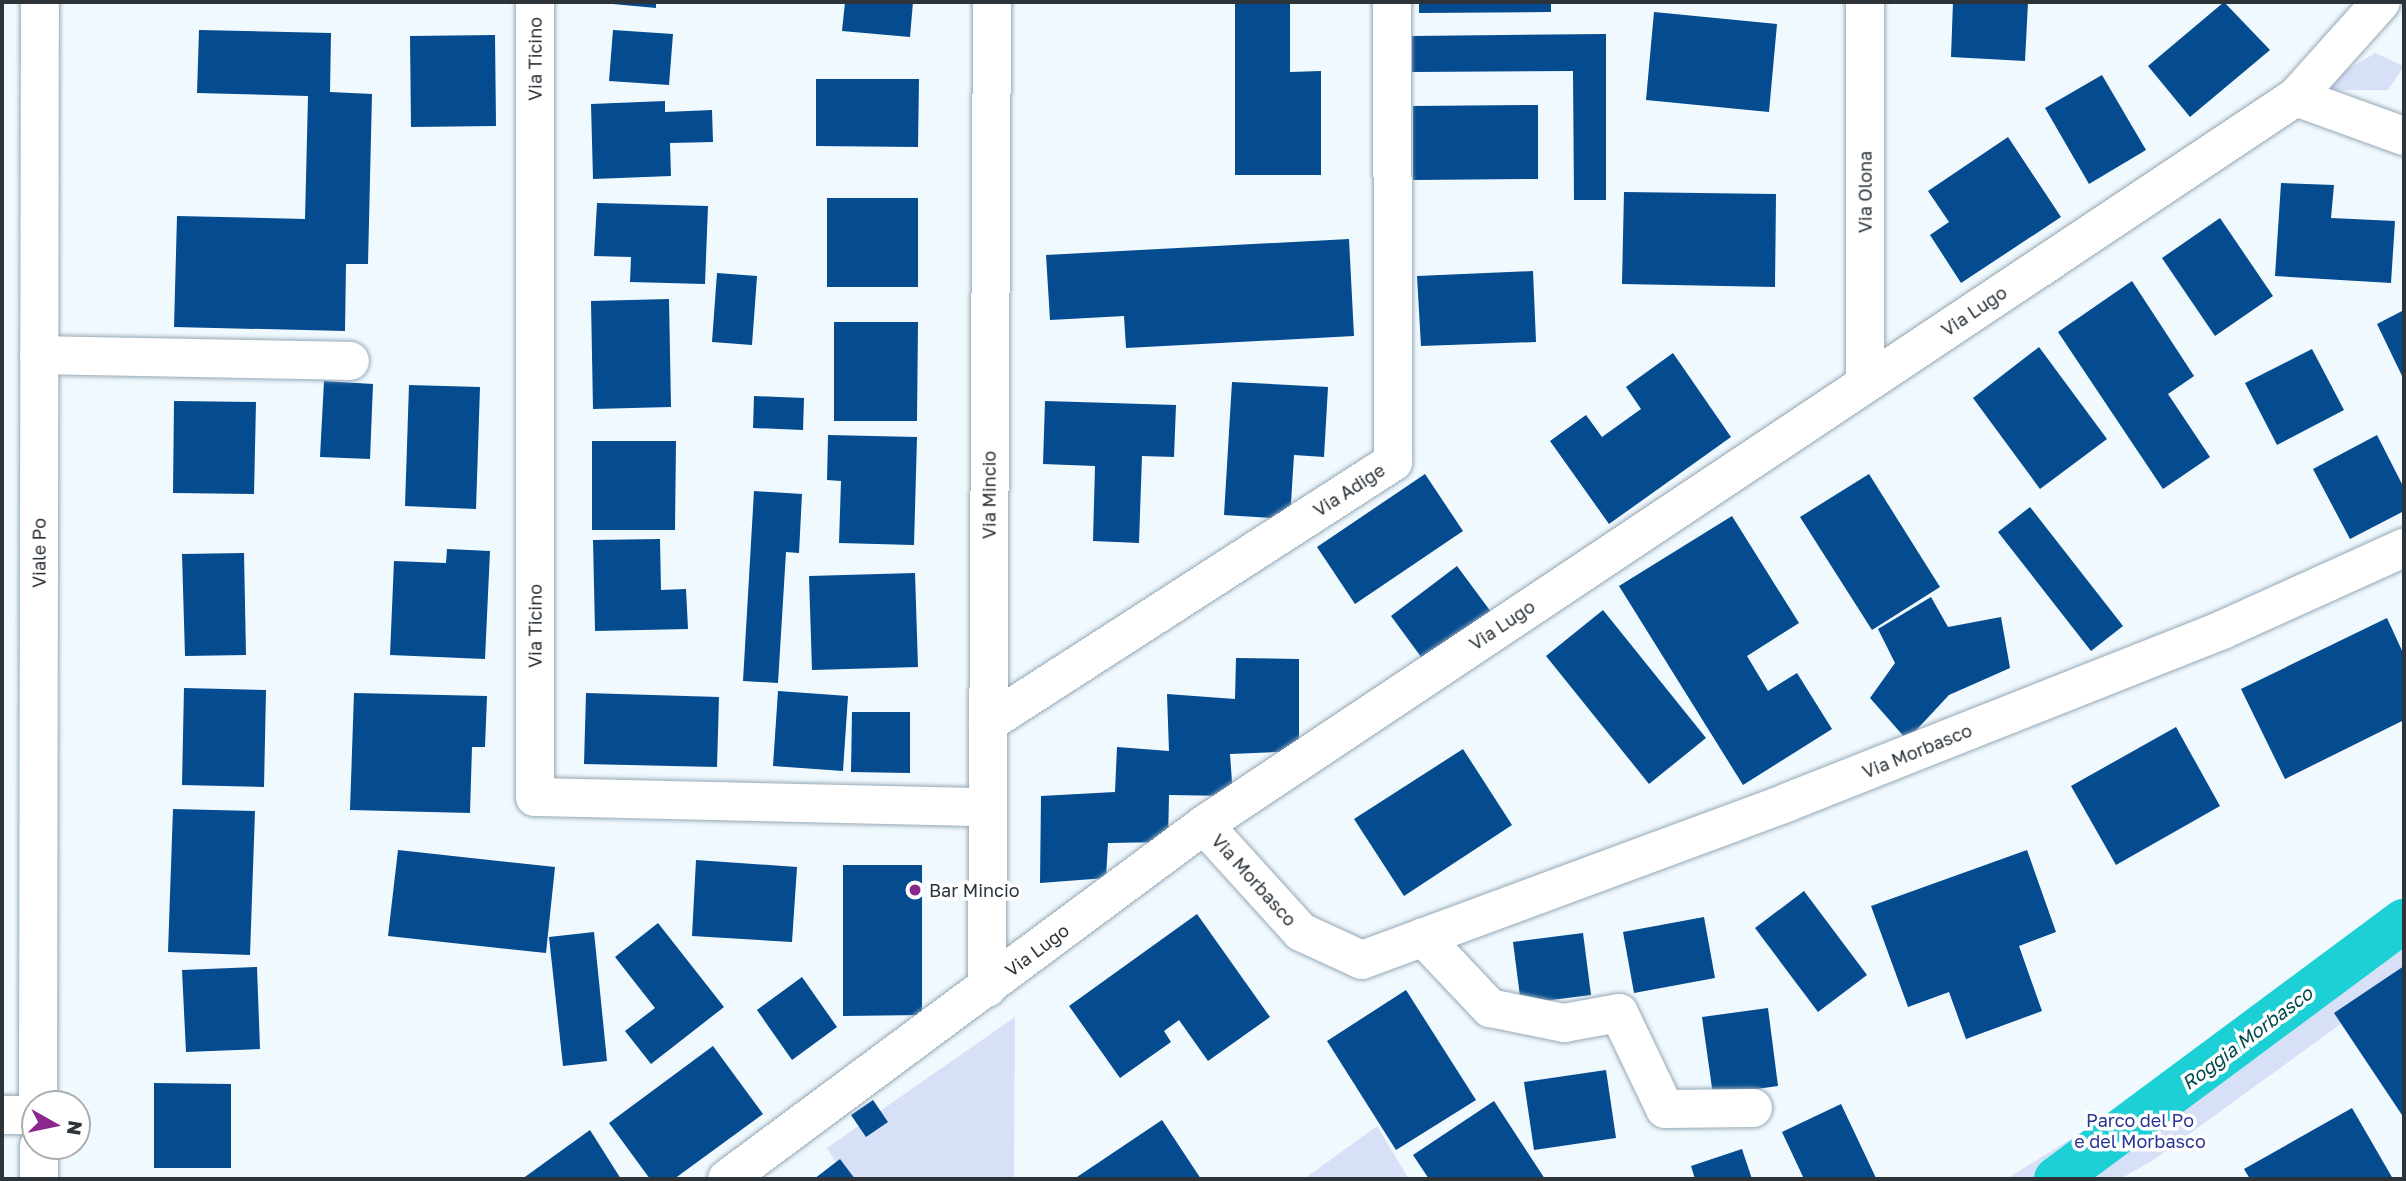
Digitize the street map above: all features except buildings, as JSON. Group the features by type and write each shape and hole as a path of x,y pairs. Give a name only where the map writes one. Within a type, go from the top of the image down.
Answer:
{"street":[{"name":"Viale Po","path":"38,1090 40,2"},
{"name":"Via Ticino","path":"535,2 535,797 988,807"},
{"name":"Via Mincio","path":"987,988 992,2"},
{"name":"Via Adige","path":"988,723 1393,462 1392,2"},
{"name":"Via Olona","path":"1865,2 1865,382"},
{"name":"Via Lugo","path":"727,1179 1204,825 2296,97 2381,2"},
{"path":"2296,97 2404,136"},
{"path":"39,355 350,361"},
{"name":"Via Morbasco","path":"1204,825 1301,932 1362,960 1788,802 2222,630 2404,548"},
{"path":"1423,937 1490,1008 1564,1023 1619,1013 1665,1109 1753,1108"},
{"path":"2,1115 21,1115"},
{"path":"38,1160 39,1179"}],"green space":[{"path":"2375,53 2404,66 2388,90 2330,90 2340,74"},
{"name":"Parco del Po e del Morbasco","path":"2404,902 2404,978 2152,1161 2120,1179 2006,1179 2095,1124"},
{"path":"1015,1017 1014,1179 846,1179 827,1148"},
{"path":"1377,1126 1409,1179 1304,1179"}],"waterway":[{"name":"Roggia Morbasco","path":"2056,1179 2404,921"}],"place":[{"name":"Bar Mincio","path":"915,890"}]}
